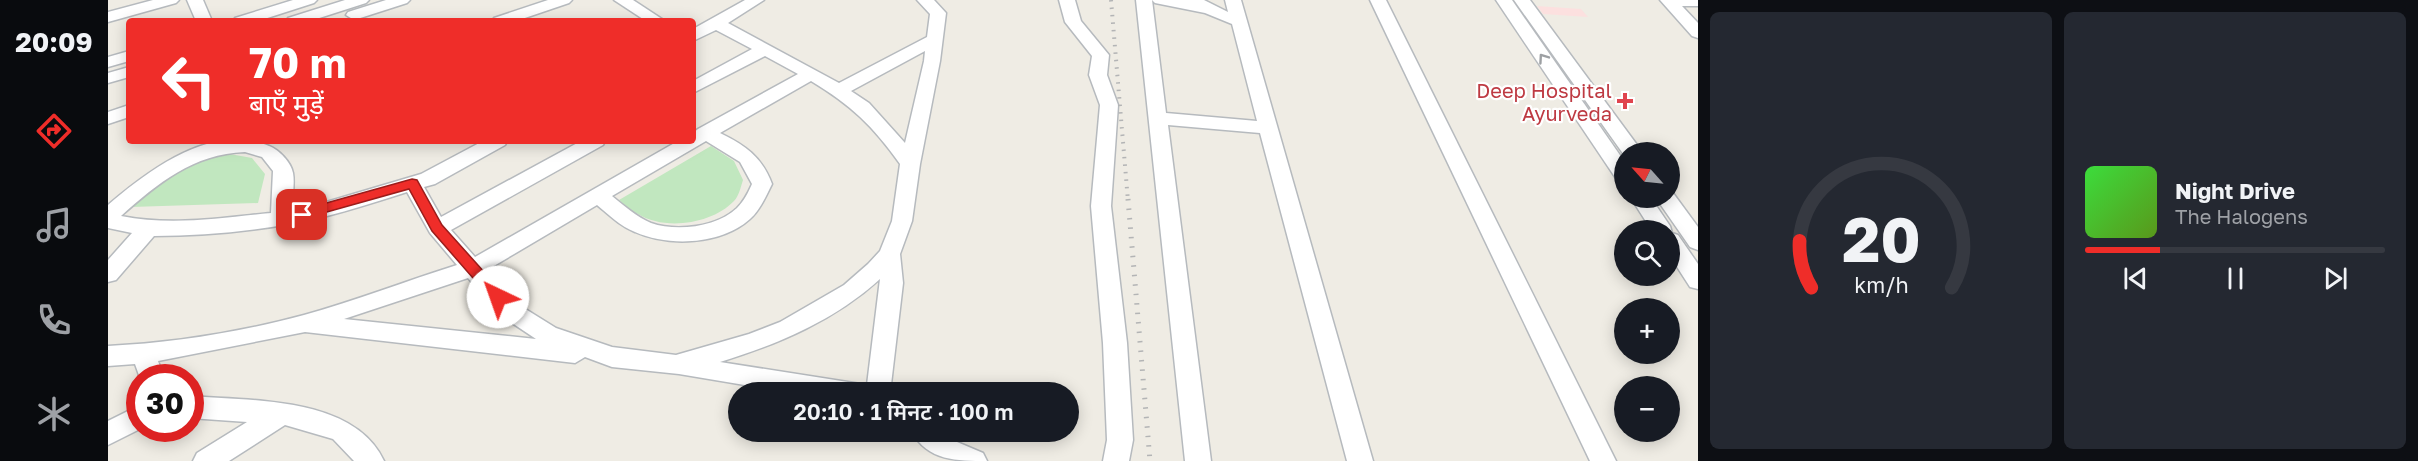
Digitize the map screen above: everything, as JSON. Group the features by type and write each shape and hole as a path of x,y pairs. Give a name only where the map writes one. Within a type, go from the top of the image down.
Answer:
{"street":[{"path":"108,17 171,0"},
{"path":"195,0 203,18"},
{"path":"301,18 361,0"},
{"path":"354,15 402,0"},
{"path":"509,18 564,0"},
{"path":"622,0 652,18"},
{"path":"696,34 756,0"},
{"path":"676,365 754,342 788,328 852,291 876,270 889,254 902,221 910,164 935,39 938,13 926,0"},
{"path":"1067,0 1073,22 1101,55 1098,75 1109,105 1101,206 1115,343 1120,440 1116,461"},
{"path":"1144,0 1197,461"},
{"path":"1161,0 1210,10"},
{"path":"1193,0 1210,10 1240,22"},
{"path":"1233,0 1360,461"},
{"path":"1378,0 1603,461"},
{"path":"1504,0 1614,160"},
{"path":"1522,0 1625,142"},
{"path":"1669,1 1698,1"},
{"path":"1669,1 1698,33"},
{"path":"266,18 316,12"},
{"path":"716,23 765,48 863,106 890,136 910,164"},
{"path":"839,90 935,39"},
{"path":"696,86 765,48"},
{"path":"108,62 126,57"},
{"path":"108,78 126,73"},
{"path":"697,138 810,74"},
{"path":"108,118 126,112"},
{"path":"1157,118 1269,128"},
{"path":"599,196 644,228 670,233 715,230 739,217 754,201 762,184 757,167 739,150 697,138"},
{"path":"108,221 148,229 192,228 281,219 324,210 428,179 482,144"},
{"path":"437,228 591,144"},
{"path":"108,356 144,354 212,343 303,324 473,268 687,144"},
{"path":"108,216 169,168 207,152 238,146 269,153 283,171 284,193 281,219"},
{"path":"412,183 437,228 511,311 548,335 612,357"},
{"path":"1673,208 1698,242"},
{"path":"108,274 148,229"},
{"path":"879,382 892,283 889,254"},
{"path":"1680,255 1698,281"},
{"path":"303,324 612,357 788,382"},
{"path":"144,354 147,364"},
{"path":"204,408 282,414 307,419 342,431 371,461"},
{"path":"206,461 282,414"},
{"path":"108,434 126,424"},
{"path":"938,442 948,450 974,461"}],"shaded area":[{"path":"1537,6 1581,9 1588,17 1543,14"}],"green space":[{"path":"711,146 734,161 743,180 736,199 725,209 701,220 661,222 635,213 619,200"},
{"path":"224,153 252,158 265,174 258,203 131,207 152,182 195,160"}],"railway":[{"path":"1111,0 1128,201"},
{"path":"1128,199 1150,461"}],"place":[{"name":"Deep Hospital Ayurveda","path":"1625,101"}],"route":[{"path":"302,215 412,183 437,228 498,297"}]}
